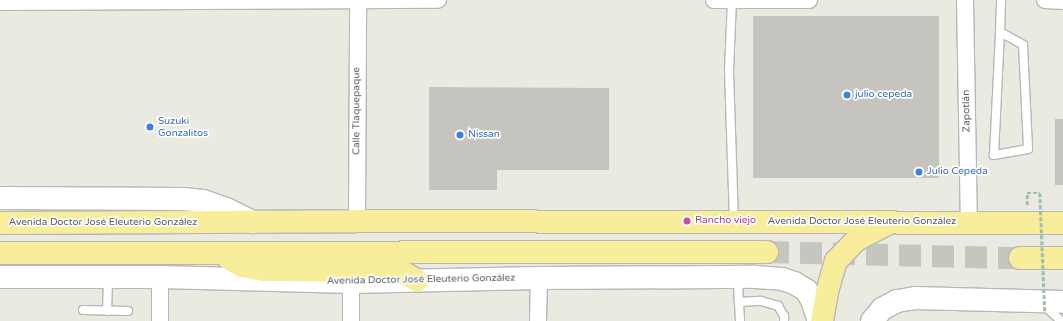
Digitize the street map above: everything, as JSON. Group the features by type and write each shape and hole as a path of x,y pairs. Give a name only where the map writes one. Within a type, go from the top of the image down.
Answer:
{"highway":[{"name":"Avenida Doctor José Eleuterio González","path":"0,224 357,221 1063,223"},
{"path":"822,321 827,292 836,261 856,240 893,222"},
{"path":"0,253 767,252"},
{"path":"220,253 242,266 264,270 379,271 406,274 418,280"},
{"path":"1020,258 1063,258"}],"main road":[{"name":"Avenida Doctor José Eleuterio González","path":"0,198 184,199 203,201 226,209 254,222"},
{"name":"Avenida Doctor José Eleuterio González","path":"0,277 160,277 351,282 538,278 738,277 782,279 794,283 806,290 812,300 819,321"},
{"path":"872,321 882,308 896,301 915,298 1050,306"}],"street":[{"path":"0,2 438,0"},
{"path":"714,0 809,0"},
{"name":"Zapotlán","path":"965,0 968,222"},
{"path":"1044,0 1063,1"},
{"name":"Calle Tlaquepaque","path":"357,221 358,1"},
{"path":"160,277 160,321"},
{"path":"538,278 538,321"},
{"path":"351,282 351,321"}],"lane":[{"path":"732,0 729,71 734,222"},
{"path":"1000,32 1023,45 1028,149 994,155 1001,0"},
{"path":"738,277 740,321"},
{"path":"107,311 108,278"},
{"path":"739,302 761,301 778,306 784,316 784,321"},
{"path":"1050,306 1061,321"},
{"path":"82,310 128,311"}],"path":[{"path":"1027,193 1040,193 1050,306"}],"building":[{"name":"julio cepeda","path":"753,16 939,16 939,178 753,178"},
{"path":"429,87 609,88 609,170 497,170 497,190 429,190"},
{"path":"1055,119 1063,119 1063,185 1055,185"}],"tunnel":[{"path":"767,252 1020,258"}],"place":[{"name":"julio cepeda","path":"847,95"},
{"name":"Suzuki Gonzalitos","path":"150,127"},
{"name":"Nissan","path":"460,135"},
{"name":"Julio Cepeda","path":"919,172"},
{"name":"Rancho viejo","path":"687,221"}]}
